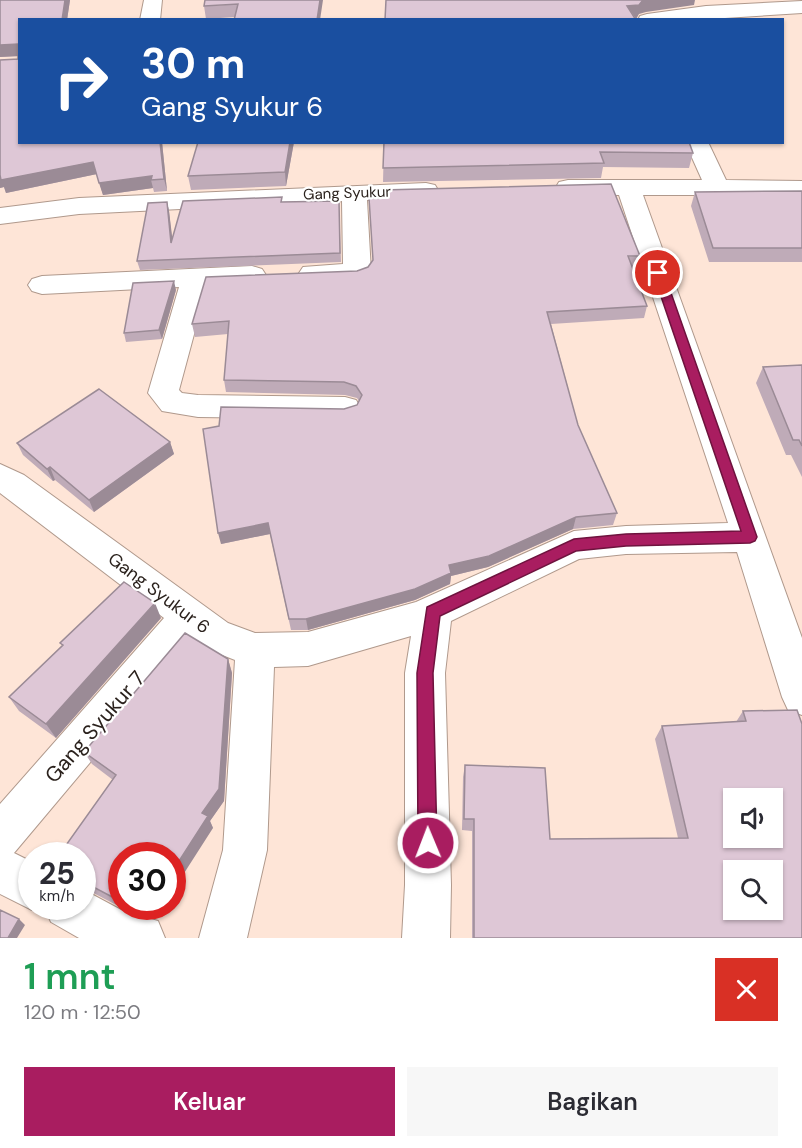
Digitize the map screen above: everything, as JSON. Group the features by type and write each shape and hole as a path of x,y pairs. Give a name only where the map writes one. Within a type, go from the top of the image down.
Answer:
{"street":[{"path":"150,18 153,0"},
{"path":"655,18 700,6 802,7"},
{"path":"697,144 717,187"},
{"path":"628,186 750,537 802,697"},
{"path":"548,187 802,189"},
{"name":"Gang Syukur","path":"0,216 79,206 444,189"},
{"path":"42,285 357,272 354,192"},
{"path":"196,277 163,393 173,403 198,406 345,408"},
{"name":"Gang Syukur 6","path":"0,477 215,635 255,650 308,649 433,612 574,545 626,540 750,537"},
{"path":"426,938 428,885 425,673 433,612"},
{"name":"Gang Syukur 7","path":"0,837 190,616"},
{"path":"223,938 245,850 255,650"},
{"path":"0,870 18,879"},
{"path":"93,920 117,933 141,938"}],"building":[{"path":"0,0 65,0 62,18 18,18 18,44 0,45"},
{"path":"205,0 320,0 317,18 234,18 238,4 204,6"},
{"path":"386,0 643,0 639,5 627,6 635,18 385,18"},
{"path":"18,59 18,144 160,144 164,179 151,180 152,176 99,183 93,162 1,180 0,60"},
{"path":"197,144 290,144 285,172 188,176"},
{"path":"384,144 690,144 693,153 600,152 604,163 383,168"},
{"path":"611,184 640,256 628,256 647,306 547,312 578,425 617,513 576,517 489,556 449,565 451,573 415,589 306,619 289,619 268,523 218,533 203,429 219,426 221,407 344,409 357,405 362,395 356,386 344,382 224,380 229,321 192,324 206,277 357,271 368,267 373,260 369,198 381,198 382,190"},
{"path":"802,191 802,248 713,248 695,192"},
{"path":"282,197 281,202 339,201 340,253 137,261 148,203 167,202 171,243 183,201"},
{"path":"174,281 159,330 124,333 133,283"},
{"path":"802,365 802,446 799,440 793,440 763,367"},
{"path":"99,389 170,442 89,500 17,443"},
{"path":"124,582 155,603 46,724 9,697 63,645 60,643"},
{"path":"185,633 228,659 219,789 202,813 208,816 186,850 186,842 108,842 108,895 96,888 96,842 68,842 116,775 84,752"},
{"path":"797,710 802,724 802,938 474,938 474,819 464,819 465,765 545,768 550,839 688,838 662,726 746,721 743,711"},
{"path":"0,910 18,920 8,938 0,938"}],"route":[{"path":"428,843 425,673 433,612 574,545 626,540 750,537 658,273"}]}
